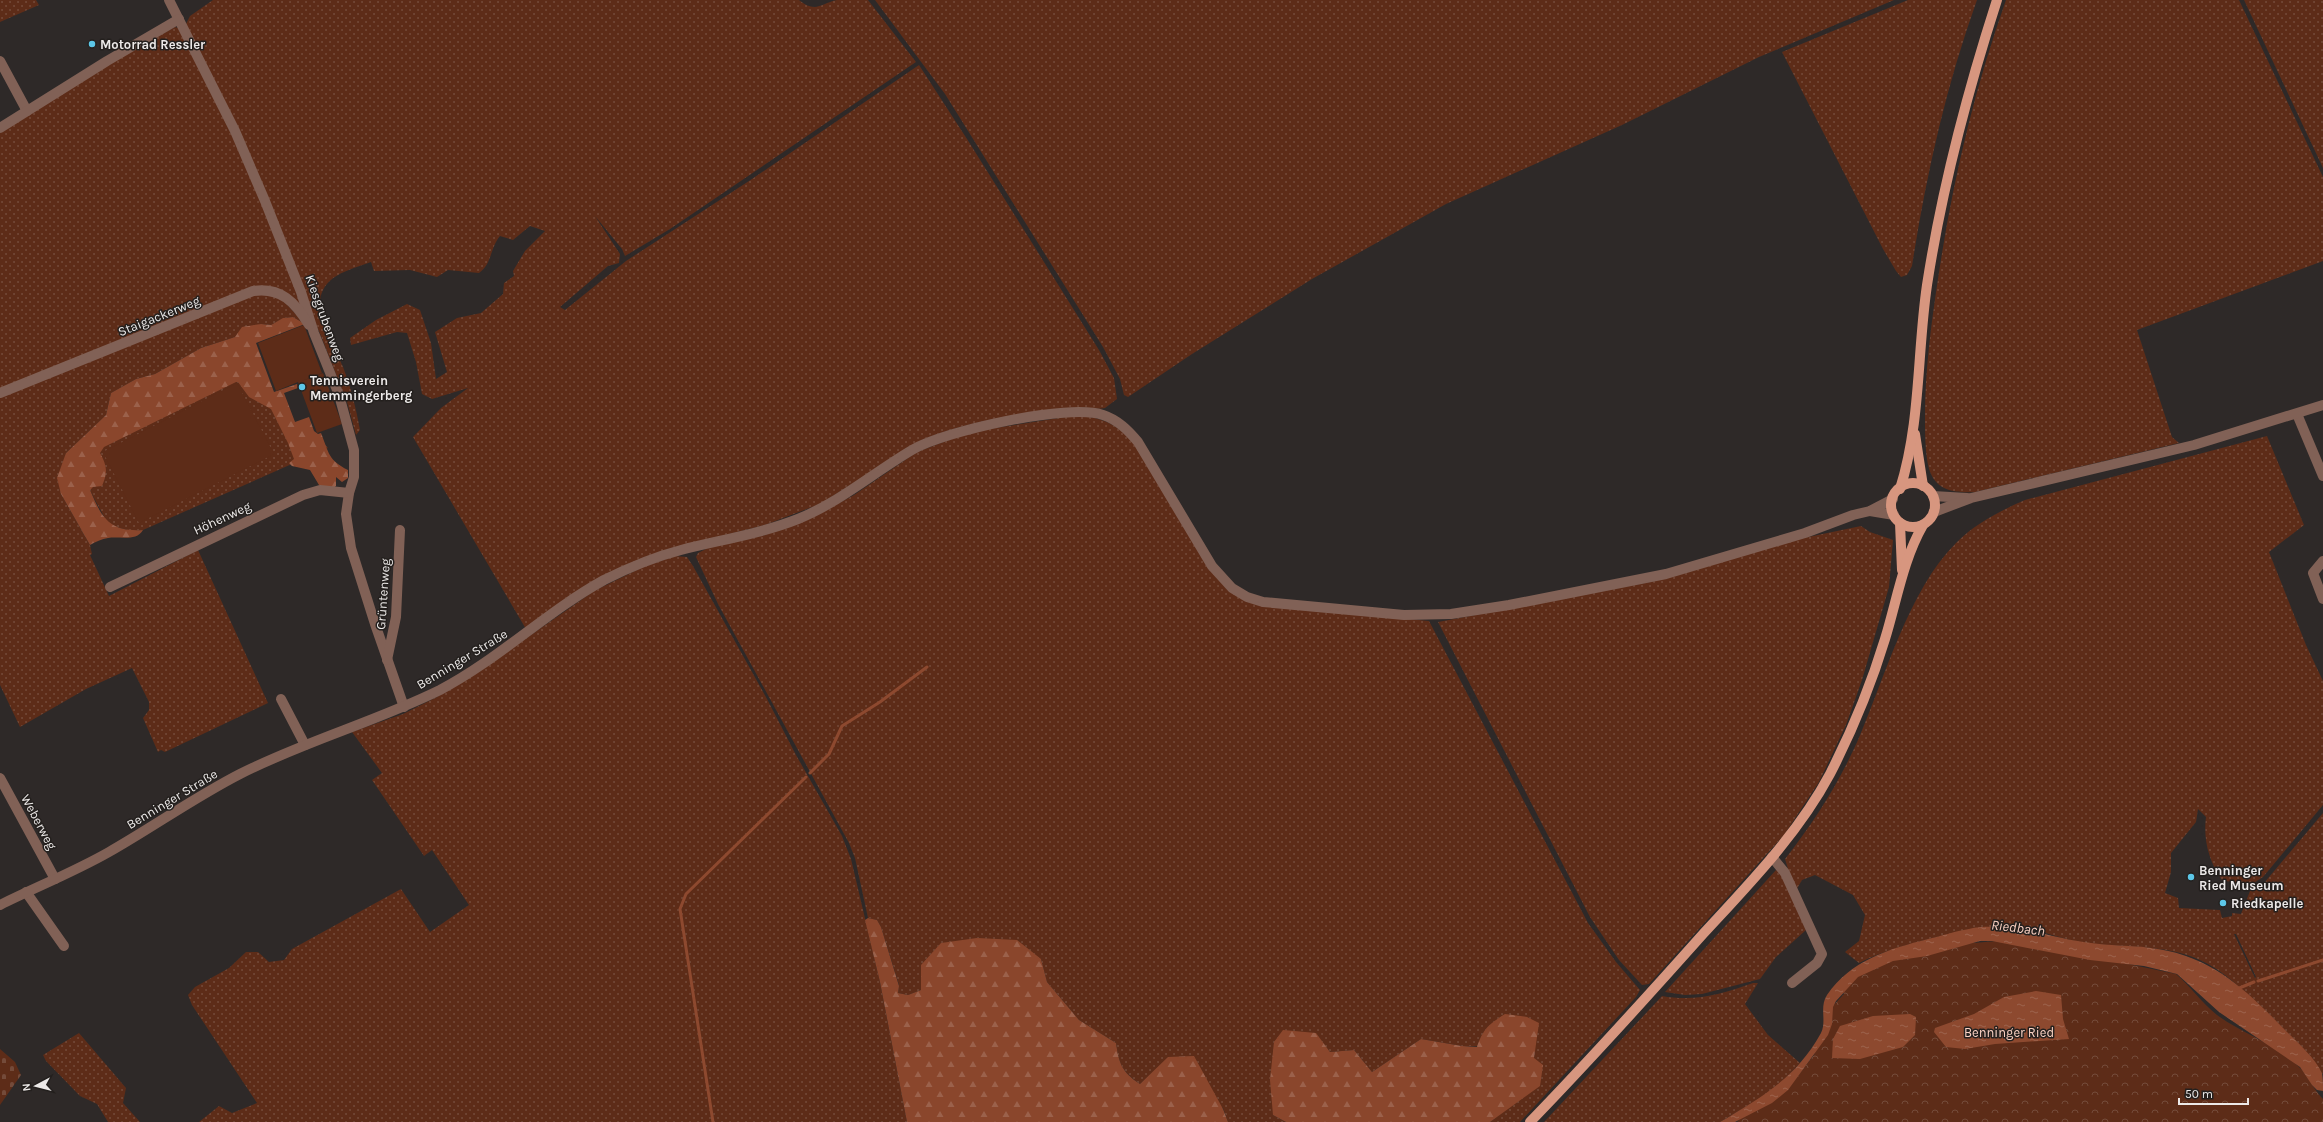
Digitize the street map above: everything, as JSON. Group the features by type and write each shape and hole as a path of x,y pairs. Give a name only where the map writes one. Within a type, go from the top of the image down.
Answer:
{"main road":[{"path":"1902,574 1897,519 1893,499 1900,488 1914,430 1921,329 1933,253 1947,183 1968,97 1997,0"},
{"path":"1914,430 1923,486"},
{"path":"1530,1122 1649,995 1772,857 1814,801 1844,745 1880,657 1896,603 1902,574 1923,525 1932,517 1934,512 1933,496 1923,486 1911,484 1900,488"},
{"path":"1897,519 1911,527 1923,525"}],"street":[{"name":"Kiesgrubenweg","path":"170,0 235,131 265,201 301,292 314,333 338,390 348,422 354,450 354,477 349,493 346,514 351,548 387,660 404,706"},
{"path":"0,128 107,61 179,19"},
{"path":"0,61 27,111"},
{"name":"Staigackerweg","path":"0,393 253,292 268,289 281,293 293,304 314,333"},
{"path":"1934,512 1971,498 2194,446 2323,406"},
{"name":"Benninger Straße","path":"0,905 106,854 242,773 305,745 404,706 449,685 478,667 575,597 615,575 679,550 756,533 797,520 842,497 920,446 969,429 1073,412 1104,415 1122,425 1138,442 1212,566 1226,583 1238,592 1263,602 1404,615 1429,616 1480,610 1647,578 1805,533 1870,511 1893,499"},
{"path":"2297,414 2323,476"},
{"name":"Höhenweg","path":"110,586 303,495 320,490 349,493"},
{"path":"1933,496 1971,498"},
{"path":"1870,511 1897,519"},
{"name":"Grüntenweg","path":"387,660 396,617 400,530"},
{"path":"2323,561 2312,573 2323,599"},
{"path":"281,699 305,745"},
{"name":"Weberweg","path":"0,778 54,879"},
{"path":"1772,857 1785,873 1822,954 1817,963 1792,983"},
{"path":"26,892 64,946"}],"green space":[{"path":"0,0 36,0 39,5 0,22"},
{"path":"213,0 799,0 814,7 837,0 868,0 916,62 670,229 625,256 622,249 595,216 620,254 619,263 608,266 560,307 565,310 626,261 749,181 919,65 1099,350 1114,378 1117,399 1105,408 1081,408 1000,418 960,427 922,440 820,504 765,525 666,550 526,629 413,437 441,408 468,388 432,399 422,394 416,362 407,333 397,332 351,345 350,338 376,320 407,304 420,310 431,343 436,379 447,372 435,332 457,318 481,313 503,294 504,283 514,276 513,271 525,251 545,231 530,226 513,240 500,236 494,246 489,261 479,273 448,270 437,277 410,270 374,271 371,262 345,271 330,281 321,294 320,304 316,304 325,329 343,367 351,390 360,430 356,435 347,402 321,336 186,24 190,16"},
{"path":"875,0 1894,0 1759,57 1622,125 1446,204 1312,279 1192,354 1128,397 1124,395 1120,379 1103,347 945,94"},
{"path":"1908,0 1977,0 1956,65 1938,132 1912,266 1907,275 1901,277 1883,249 1782,52"},
{"path":"2006,0 2239,0 2323,177 2323,261 2137,330 2172,437 2179,443 1975,492 1962,492 1950,490 1939,485 1934,480 1929,468 1926,454 1925,430 1927,365 1938,279 1957,173 1974,103 1994,34"},
{"path":"2244,0 2323,0 2323,168"},
{"path":"175,27 178,28 196,62 246,166 290,273 302,310 274,287 0,389 0,132 115,60"},
{"path":"258,293 279,296 305,324 293,317 284,318 271,325 261,324 235,337 201,348 155,374 136,379 111,393 106,415 66,453 61,494 90,545 92,554 90,555 109,596 198,550 268,703 165,752 161,750 158,752 143,718 149,710 149,702 132,668 86,689 20,727 0,685 0,396"},
{"path":"293,317 305,324 256,343 274,392 297,384 298,388 284,393 295,422 309,417 314,431 318,434 321,433 330,455 336,463 348,470 348,478 342,482 336,477 336,486 332,489 319,485 310,470 292,466 289,463 294,459 288,443 271,409 249,397 238,382 236,382 104,447 100,453 105,465 106,473 102,486 93,487 90,490 94,500 103,515 114,526 122,529 143,530 136,536 127,538 108,538 90,545 61,494 57,478 66,453 106,415 111,393 136,379 155,374 201,348 235,337 242,327 261,324 271,325 283,318"},
{"name":"Tennisverein Memmingerberg","path":"304,325 322,373 299,382 323,373 342,424 317,433 298,382 276,391 258,343"},
{"path":"241,378 295,422 316,435 328,448 143,530 131,531 113,526 107,522 90,490 90,463 102,444"},
{"path":"237,383 274,454 139,523 103,452"},
{"path":"1078,415 1107,422 1119,429 1132,440 1227,589 1247,602 1429,621 1588,923 1616,962 1640,990 1636,997 1520,1122 1490,1122 1510,1106 1534,1058 1535,1047 1462,1046 1421,1039 1372,1072 1354,1050 1330,1052 1315,1033 1273,1115 1286,1122 1228,1122 1223,1108 1152,1073 1140,1084 1129,1075 1122,1067 1118,1057 1116,1043 1079,1020 1047,982 1041,959 921,965 921,990 908,995 898,993 899,985 881,927 877,920 868,918 855,858 849,843 718,604 696,557 698,553 708,548 765,535 819,514 854,495 917,452 970,432"},
{"path":"2267,436 2304,525 2269,552 2306,645 2323,681 2323,805 2263,877 2249,886 2222,880 2217,873 2210,858 2206,842 2206,817 2198,809 2196,822 2171,853 2171,872 2165,893 2178,898 2179,908 2220,910 2222,918 2232,916 2232,913 2241,914 2250,891 2264,883 2323,813 2323,1074 2300,1046 2243,990 2208,964 2181,953 2152,948 2085,943 2015,927 1991,927 1958,932 1933,938 1886,952 1859,963 1845,952 1859,941 1865,915 1853,895 1815,875 1802,880 1795,892 1785,859 1806,831 1843,772 1868,716 1899,636 1925,585 1939,562 1956,543 1972,529 1989,518 2025,500","holes":["2234,934 2236,934 2256,977 2255,978"]},
{"path":"1861,526 1870,532 1893,540 1889,587 1862,680 1846,725 1819,782 1784,835 1649,984 1642,985 1619,960 1590,917 1438,622 1650,582 1789,541"},
{"path":"675,556 687,557 693,566 842,836 851,859 880,982 907,1122 199,1122 219,1106 232,1113 257,1103 192,1005 188,995 195,987 229,968 246,952 258,952 269,962 284,960 292,949 401,889 430,932 469,905 432,850 424,856 372,780 382,773 352,732 403,714 437,697 478,672 594,591 643,567"},
{"path":"1776,870 1782,875 1806,930 1776,957 1760,979 1702,994 1685,995 1665,992"},
{"path":"868,918 877,920 881,927 899,986 898,993 908,995 921,990 921,965 941,943 977,938 1017,940 1041,959 1047,982 1079,1020 1116,1043 1118,1057 1122,1067 1134,1080 1140,1084 1168,1057 1194,1056 1223,1109 1228,1122 907,1122 880,982 865,920"},
{"name":"Benninger Ried","path":"2013,940 2176,974 2217,1015 2283,1054 2302,1070 2323,1099 2323,1122 1737,1122 1745,1114 1790,1086 1814,1055 1831,1008 1844,994 1839,985 1878,963 1922,950 1945,946"},
{"path":"1753,983 1758,983 1745,1004 1768,1035 1800,1063 1774,1090 1720,1122 1544,1122 1662,996 1686,998 1708,996 1730,991"},
{"path":"1505,1014 1527,1017 1539,1023 1534,1058 1543,1065 1540,1086 1490,1122 1286,1122 1273,1115 1270,1080 1274,1042 1283,1030 1316,1033 1330,1052 1354,1050 1372,1072 1421,1039 1477,1047 1484,1031"},
{"path":"79,1033 126,1088 123,1103 140,1122 108,1122 97,1104 80,1096 46,1061 43,1055"},
{"path":"0,1049 15,1062 21,1075 0,1105"}],"water":[{"path":"1978,927 2005,927 2027,930 2080,942 2158,949 2197,960 2214,969 2244,991 2306,1051 2322,1073 2323,1091 2317,1090 2312,1085 2300,1067 2219,1012 2177,974 2144,966 2090,960 1992,941 1980,941 1927,956 1893,961 1858,977 1836,1001 1833,1007 1832,1024 1828,1035 1788,1090 1772,1103 1735,1122 1720,1122 1764,1095 1801,1062 1811,1049 1823,1028 1823,1009 1827,995 1847,973 1872,958 1899,947"},
{"path":"2036,991 2061,995 2063,1019 2069,1039 1995,1044 1965,1049 1946,1047 1934,1032 1935,1028 1974,1014 2004,997"},
{"path":"1910,1014 1916,1017 1915,1035 1903,1047 1860,1059 1832,1058 1833,1039 1840,1026 1873,1016"}],"waterway":[{"path":"810,773 829,754 842,726 880,702 927,667"},
{"path":"713,1122 680,909 686,894 806,777"},
{"path":"2258,981 2323,960"},
{"path":"2237,989 2254,982"}],"place":[{"name":"Motorrad Ressler","path":"92,44"},
{"name":"Tennisverein Memmingerberg","path":"302,387"},
{"name":"Benninger Ried Museum","path":"2191,877"},
{"name":"Riedkapelle","path":"2223,903"}],"water label":[{"name":"Riedbach","path":"2018,928"}]}
